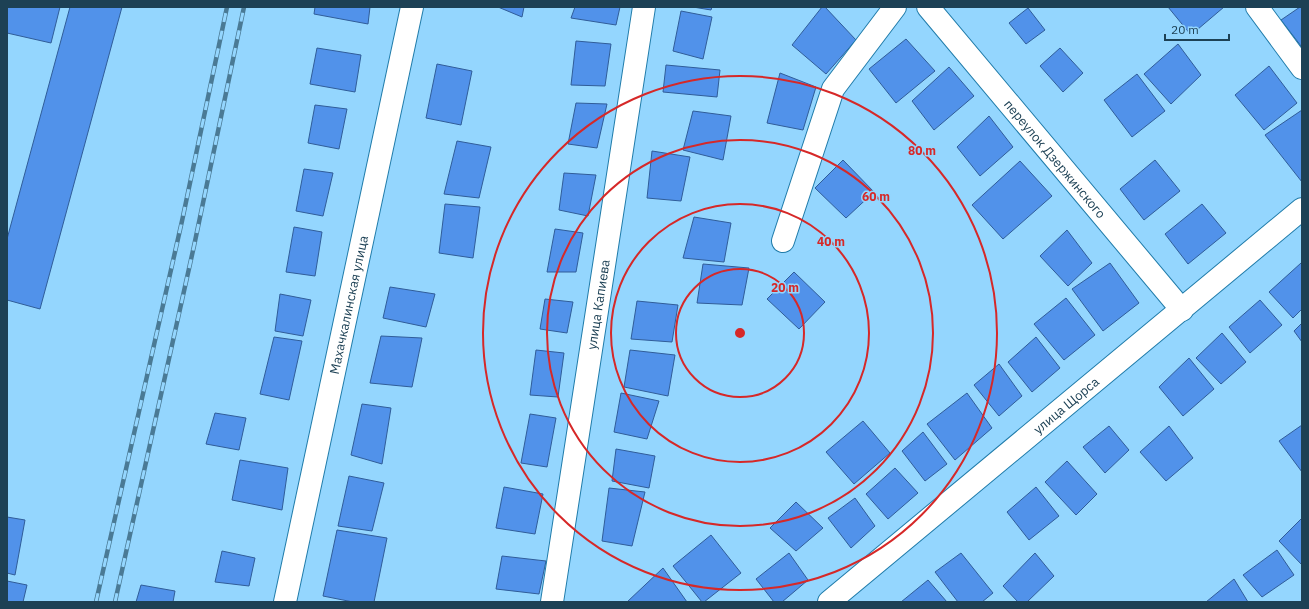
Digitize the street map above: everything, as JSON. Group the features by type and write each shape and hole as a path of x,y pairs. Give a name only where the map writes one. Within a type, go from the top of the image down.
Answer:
{"street":[{"name":"Махачкалинская улица","path":"285,602 412,7"},
{"name":"улица Капиева","path":"552,602 644,7"},
{"path":"783,241 833,89 896,7"},
{"name":"переулок Дзержинского","path":"928,7 1182,310"},
{"path":"1257,7 1302,68"},
{"name":"улица Щорса","path":"830,602 1302,209"}],"building":[{"path":"7,7 60,7 51,43 7,33"},
{"path":"70,7 122,7 40,309 7,300 7,239"},
{"path":"315,7 370,7 368,24 314,14"},
{"path":"498,7 524,7 522,17"},
{"path":"575,7 620,7 616,25 571,18"},
{"path":"693,7 712,7 711,10"},
{"path":"822,7 825,7 856,40 826,74 792,45"},
{"path":"1168,7 1224,7 1191,35"},
{"path":"1302,7 1301,46 1281,20"},
{"path":"1028,8 1045,30 1026,44 1009,23"},
{"path":"681,11 712,17 703,59 673,51"},
{"path":"906,39 935,71 896,103 869,69"},
{"path":"576,41 611,44 605,86 571,85"},
{"path":"1178,44 1201,75 1171,104 1144,74"},
{"path":"317,48 361,55 355,92 310,84"},
{"path":"1060,48 1083,73 1063,92 1040,66"},
{"path":"437,64 472,71 461,125 426,118"},
{"path":"666,65 720,70 717,97 663,92"},
{"path":"1269,66 1297,103 1264,130 1235,95"},
{"path":"949,67 974,96 934,130 912,101"},
{"path":"780,73 816,87 803,130 767,123"},
{"path":"1137,74 1165,111 1132,137 1104,100"},
{"path":"576,103 607,104 597,148 568,144"},
{"path":"315,105 347,109 339,149 308,143"},
{"path":"1302,110 1302,182 1265,135"},
{"path":"693,111 731,116 723,160 683,150"},
{"path":"989,116 1013,147 980,176 957,147"},
{"path":"457,141 491,147 479,198 444,194"},
{"path":"652,151 690,157 681,201 647,198"},
{"path":"843,160 874,192 846,218 815,188"},
{"path":"1155,160 1180,191 1144,220 1120,189"},
{"path":"1020,161 1052,196 1003,239 972,205"},
{"path":"304,169 333,173 323,216 296,211"},
{"path":"564,173 596,175 588,216 559,210"},
{"path":"445,204 480,207 473,258 439,253"},
{"path":"1202,204 1226,233 1188,264 1165,234"},
{"path":"694,217 731,223 724,262 683,258"},
{"path":"294,227 322,232 315,276 286,272"},
{"path":"555,229 583,233 576,272 547,272"},
{"path":"1067,230 1092,263 1068,286 1040,256"},
{"path":"1110,263 1139,303 1103,331 1072,289"},
{"path":"1301,263 1302,309 1293,318 1269,292"},
{"path":"703,264 749,268 742,305 697,303"},
{"path":"794,272 825,302 799,329 767,299"},
{"path":"390,287 435,294 426,327 383,318"},
{"path":"280,294 311,300 303,336 275,331"},
{"path":"1066,298 1095,335 1064,360 1034,324"},
{"path":"545,299 573,302 567,333 540,329"},
{"path":"1260,300 1282,325 1250,353 1229,327"},
{"path":"637,301 678,305 672,342 631,339"},
{"path":"1302,323 1302,342 1294,331"},
{"path":"1222,333 1246,362 1221,384 1196,358"},
{"path":"381,336 422,338 412,387 370,383"},
{"path":"274,337 302,341 289,400 260,394"},
{"path":"1036,337 1060,368 1032,392 1008,362"},
{"path":"536,350 564,353 558,397 530,395"},
{"path":"630,350 675,355 668,396 624,387"},
{"path":"1189,358 1214,389 1183,416 1159,387"},
{"path":"999,364 1022,396 999,416 974,385"},
{"path":"621,393 659,401 647,439 614,432"},
{"path":"967,393 992,428 955,460 927,424"},
{"path":"362,404 391,408 382,464 351,455"},
{"path":"215,413 246,418 239,450 206,444"},
{"path":"530,414 556,418 547,467 521,463"},
{"path":"863,421 890,453 854,484 826,452"},
{"path":"1302,425 1302,472 1279,441"},
{"path":"1109,426 1129,450 1105,473 1083,447"},
{"path":"1169,426 1193,458 1166,481 1140,452"},
{"path":"923,432 947,464 925,481 902,451"},
{"path":"616,449 655,456 649,488 612,481"},
{"path":"240,460 288,468 282,510 232,500"},
{"path":"1067,461 1097,494 1076,515 1045,482"},
{"path":"895,468 918,493 888,519 866,494"},
{"path":"349,476 384,483 372,531 338,526"},
{"path":"504,487 543,494 535,534 496,528"},
{"path":"1036,487 1059,516 1029,540 1007,512"},
{"path":"609,488 645,492 632,546 602,541"},
{"path":"855,498 875,526 851,548 828,518"},
{"path":"796,502 823,528 796,551 770,528"},
{"path":"7,517 25,520 15,575 7,573"},
{"path":"1302,518 1302,565 1279,541"},
{"path":"337,530 387,538 374,602 353,602 323,596"},
{"path":"711,535 741,573 702,602 673,566"},
{"path":"1277,550 1294,575 1262,597 1243,575"},
{"path":"222,551 255,558 249,586 215,582"},
{"path":"789,553 808,580 782,602 774,602 756,579"},
{"path":"961,553 993,593 982,602 958,602 935,572"},
{"path":"1035,553 1054,576 1027,602 1018,602 1003,586"},
{"path":"502,556 546,561 539,594 496,589"},
{"path":"663,568 687,602 627,602"},
{"path":"1234,579 1248,602 1206,602"},
{"path":"928,580 947,602 901,602"},
{"path":"7,581 27,585 23,602 7,602"},
{"path":"141,585 175,591 173,602 136,602"}],"railway":[{"path":"96,602 182,221 227,7"},
{"path":"115,602 194,246 244,7"}]}
